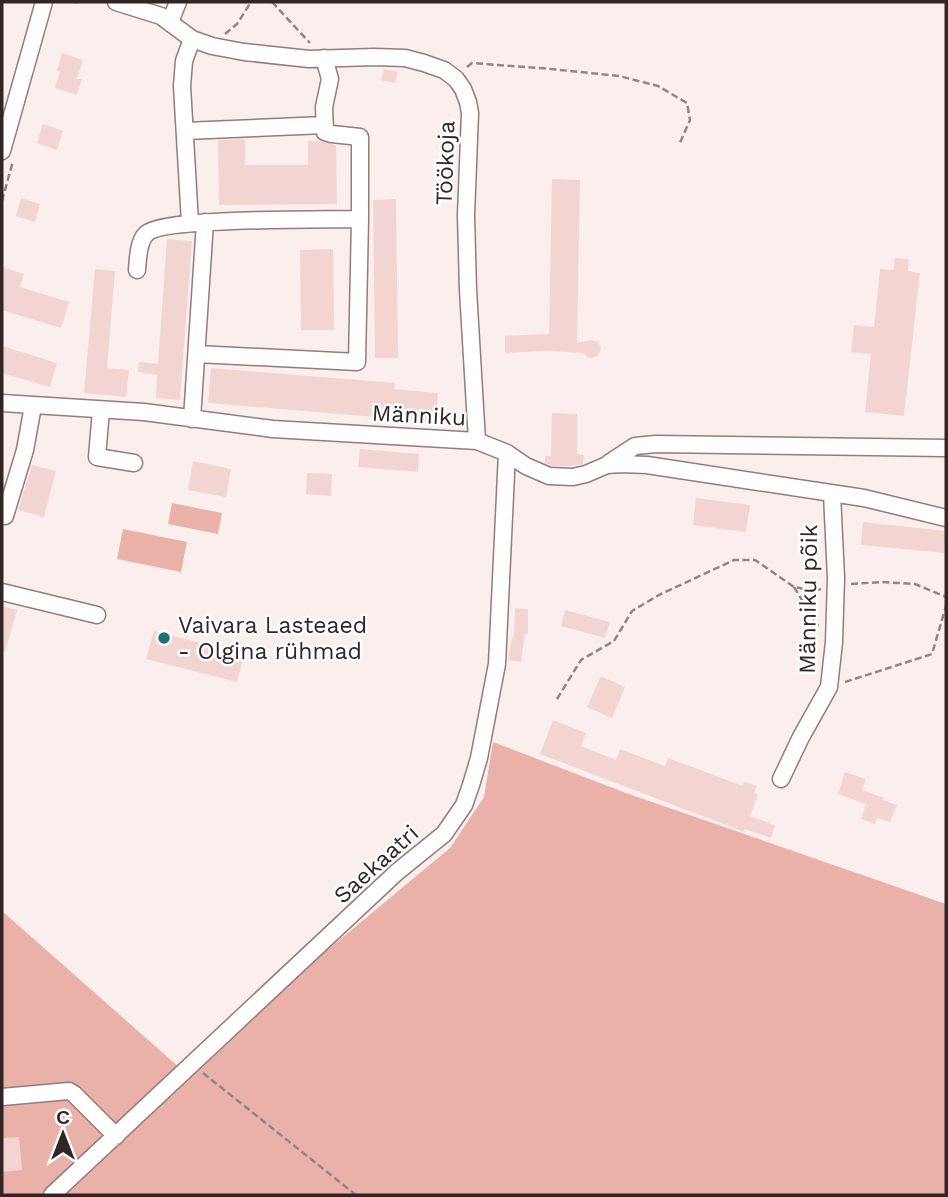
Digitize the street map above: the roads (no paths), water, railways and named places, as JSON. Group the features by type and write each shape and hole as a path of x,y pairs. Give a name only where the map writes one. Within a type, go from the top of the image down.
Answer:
{"street":[{"path":"2,150 44,2"},
{"path":"116,2 161,16 192,39 212,46 309,59 324,58 330,79 324,107 325,132 360,136 357,362 197,354"},
{"path":"170,22 178,2"},
{"path":"192,39 184,61 182,86 197,222 197,354 192,419"},
{"name":"Töökoja","path":"324,58 405,58 444,70 452,75 463,89 470,113 466,215 477,441"},
{"path":"185,131 325,125"},
{"path":"137,270 141,242 145,234 152,229 197,222 360,219"},
{"name":"Männiku","path":"2,403 144,412 273,429 477,441 507,453 526,466 549,476 573,477 607,464 663,467 864,498 946,518"},
{"path":"5,516 25,450 33,406"},
{"path":"101,410 97,457 134,463"},
{"path":"607,464 635,446 656,444 946,448"},
{"name":"Saekaatri","path":"52,1195 397,873 444,834 464,804 479,758 497,664 507,453"},
{"name":"Männiku põik","path":"781,779 828,687 834,642 836,583 832,494"},
{"path":"2,592 97,615"},
{"path":"2,1097 69,1091 116,1136"}],"place":[{"name":"Vaivara Lasteaed - Olgina rühmad","path":"164,638"}]}
